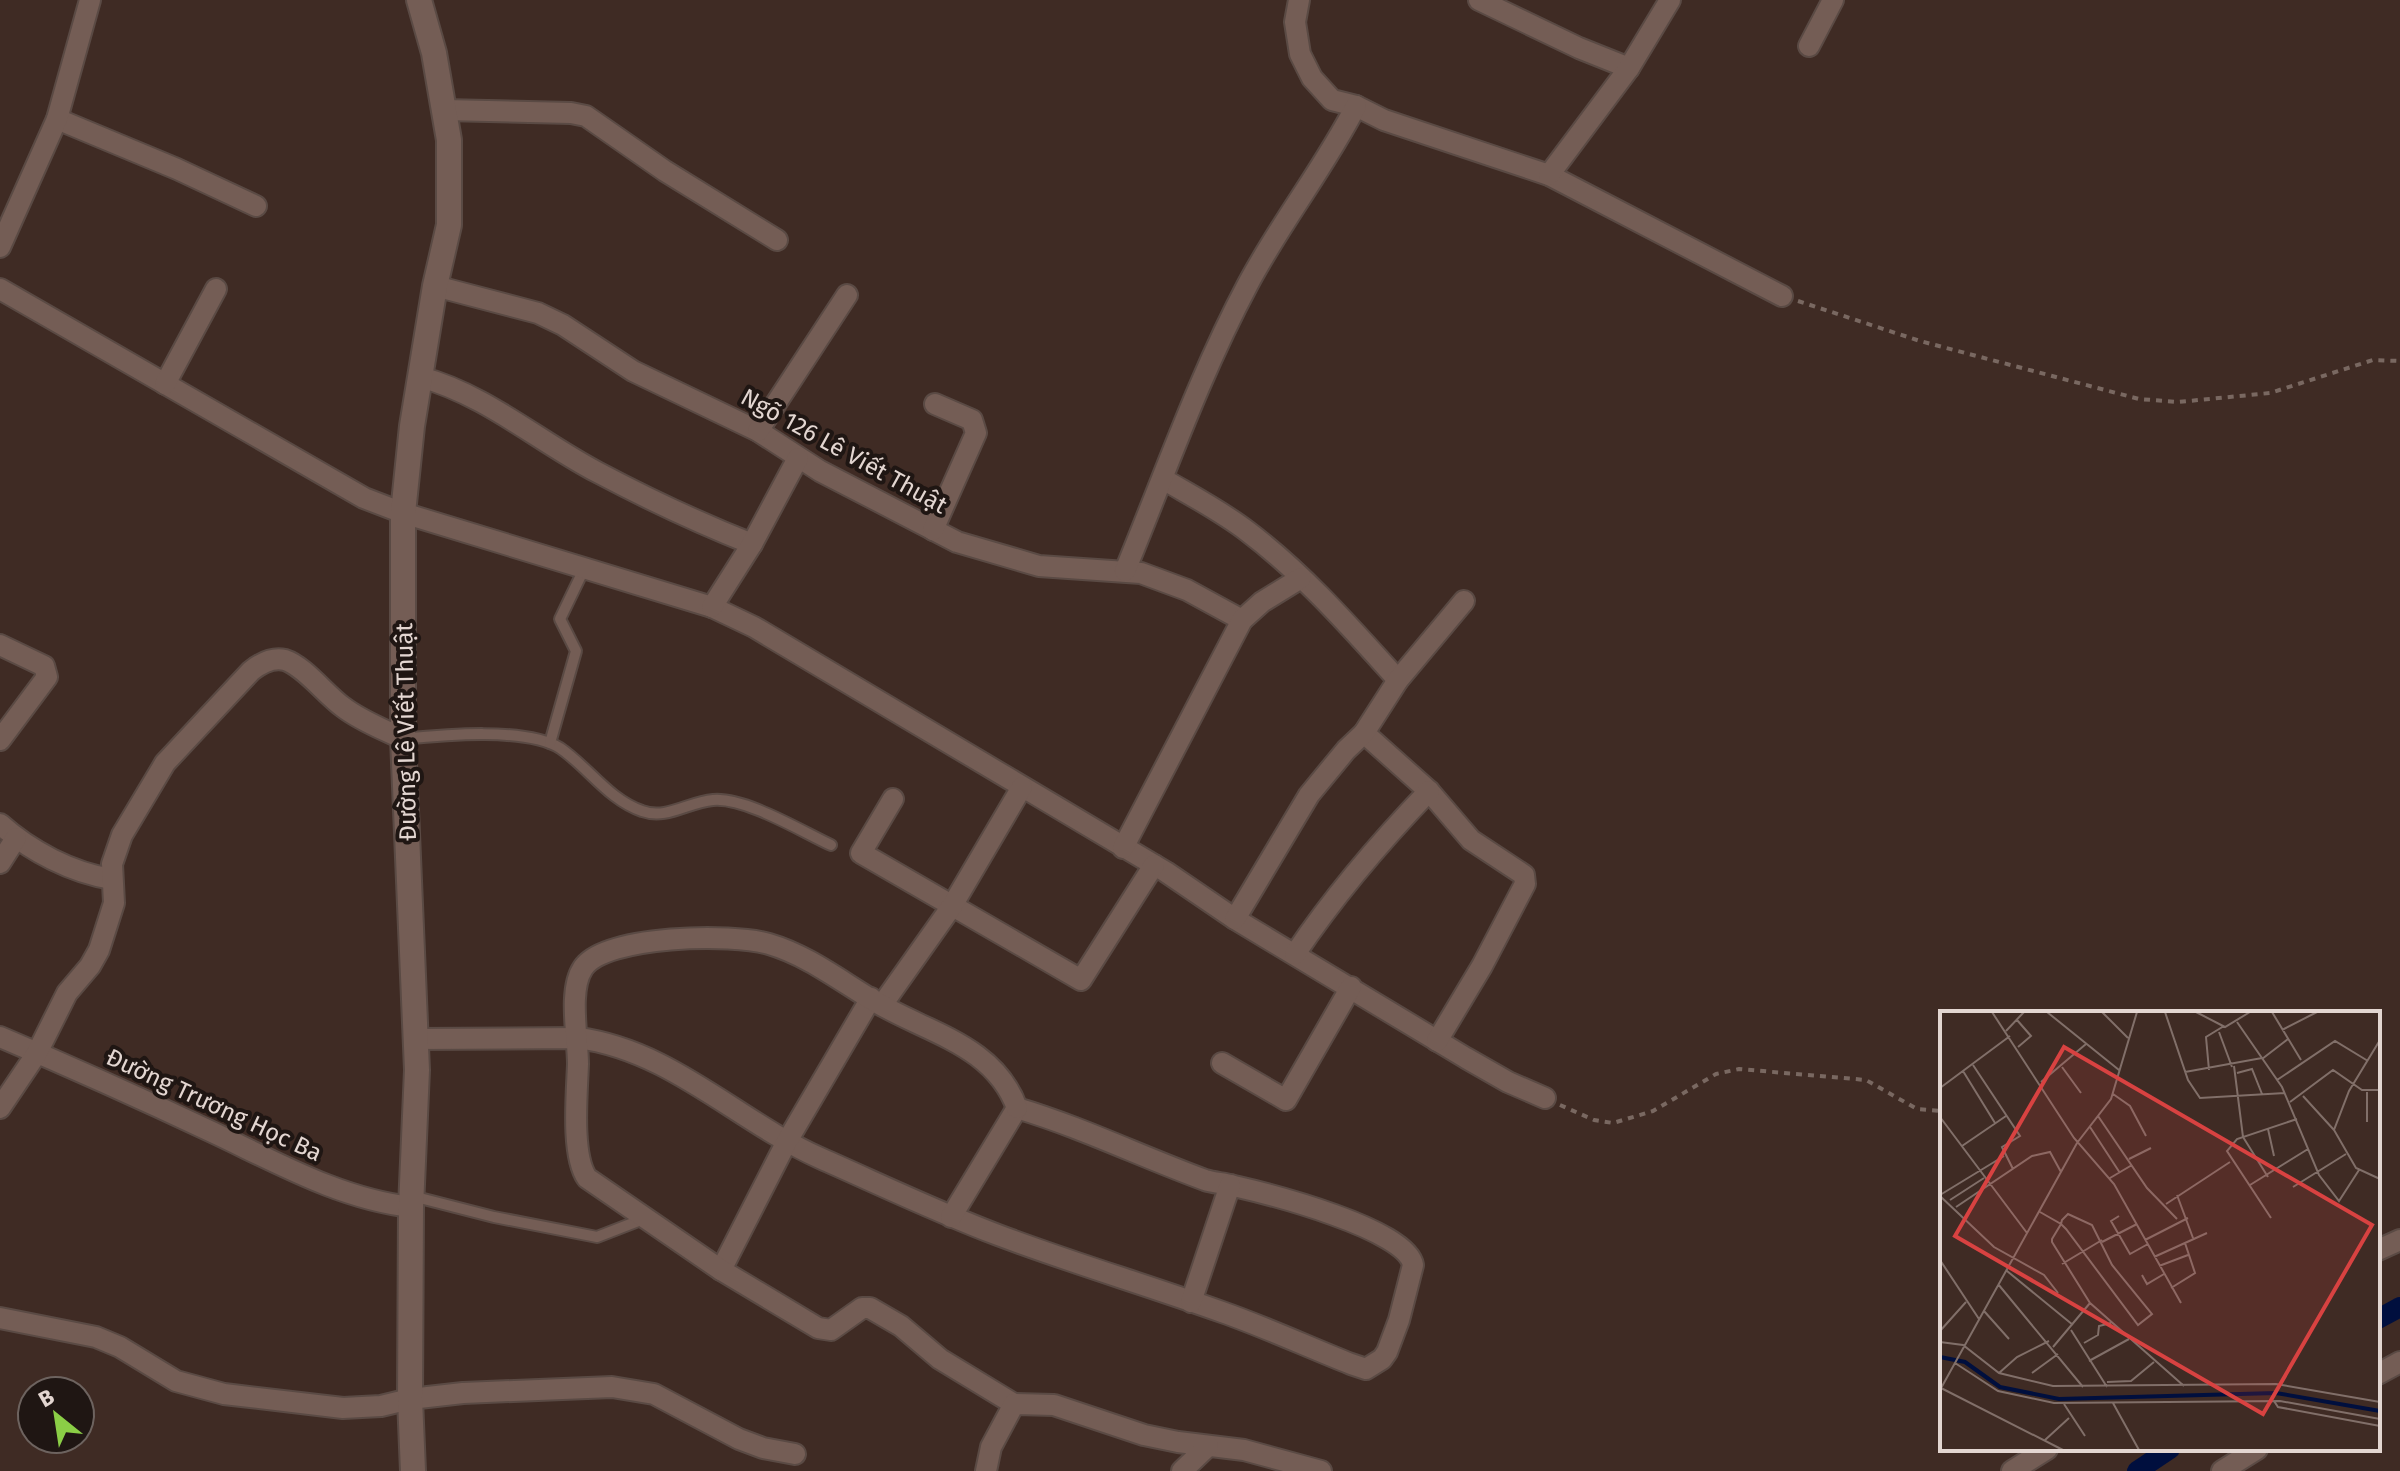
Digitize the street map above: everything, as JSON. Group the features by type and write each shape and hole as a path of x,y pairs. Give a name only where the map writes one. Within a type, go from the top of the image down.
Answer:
{"main road":[{"name":"Đường Lê Viết Thuật","path":"413,1471 410,1399 411,1202 417,1070 403,739 403,513 420,377 449,225 449,140 434,53 419,0"}],"street":[{"path":"0,247 57,119 90,0"},
{"path":"1299,0 1295,22 1300,54 1312,78 1332,100 1549,175 1782,296"},
{"path":"1479,0 1579,48 1629,68"},
{"path":"1549,175 1629,68 1670,0"},
{"path":"1809,46 1833,0"},
{"path":"1125,571 1163,479 1182,422 1249,282 1337,142 1356,106"},
{"path":"444,110 586,116 665,171 777,240"},
{"path":"57,119 256,206"},
{"name":"Ngõ 126 Lê Viết Thuật","path":"435,286 538,313 563,325 633,371 758,431 798,458 957,542 1039,566 1141,573 1187,590 1242,620"},
{"path":"0,289 364,498 403,513 712,607 754,627 1154,865 1235,919 1437,1041 1508,1082 1545,1098"},
{"path":"165,384 216,289"},
{"path":"758,431 847,295"},
{"path":"420,377 460,390 597,472 695,521 752,544"},
{"path":"933,530 976,433 972,420 935,404"},
{"path":"712,607 752,544 798,458"},
{"path":"1163,479 1248,532 1351,627 1398,680"},
{"path":"1123,848 1242,620 1262,602 1301,578"},
{"path":"1235,919 1309,795 1364,733 1398,680 1464,601"},
{"path":"0,645 44,666 47,677 0,740"},
{"path":"0,1108 37,1053 58,1009 99,950 114,903 114,852 155,777 181,743 260,664 273,659 289,662 342,707 403,739"},
{"path":"1364,733 1429,791 1471,840 1524,875 1525,884 1482,966 1437,1041"},
{"path":"721,1270 786,1143 877,1002 952,906 1022,787"},
{"path":"1295,954 1318,919 1358,870 1429,791"},
{"path":"893,799 861,853 1081,980 1154,865"},
{"path":"0,824 16,838 61,863 96,877 112,879"},
{"path":"0,863 16,838"},
{"path":"416,1039 578,1038 603,1041 659,1063 705,1089 786,1143 951,1217 1191,1302 1366,1369 1382,1359 1399,1320 1413,1265 1403,1246 1341,1218 1282,1198 1209,1181 1017,1108 1005,1083 972,1051 877,1002 794,954 767,943 712,938 635,944 598,954 581,971 576,987 578,1038 580,1167 595,1185 721,1270 825,1330 835,1328 862,1308 877,1311 901,1326 940,1359 1014,1404 1054,1405 1144,1435 1244,1450 1321,1471"},
{"path":"1222,1063 1286,1100 1351,987"},
{"name":"Đường Trương Học Ba","path":"0,1037 309,1177 372,1201 411,1202"},
{"path":"951,1217 1017,1108"},
{"path":"1191,1302 1230,1185"},
{"path":"2380,1249 2400,1240"},
{"path":"0,1318 96,1337 120,1347 176,1381 224,1394 343,1408 381,1406 463,1393 612,1387 654,1394 739,1439 763,1448 795,1454"},
{"path":"2380,1373 2400,1362"},
{"path":"986,1471 991,1447 1014,1404"},
{"path":"1182,1471 1208,1446"},
{"path":"2012,1471 2044,1451"},
{"path":"2222,1471 2254,1451"}],"lane":[{"path":"550,743 576,651 560,619 585,567"},
{"path":"403,739 471,734 550,743 616,796 642,811 661,814 713,800 740,803 831,845"},
{"path":"411,1202 597,1237 646,1218"}],"path":[{"path":"1782,296 1920,341 2139,399 2178,402 2270,393 2373,360 2400,361"},
{"path":"1545,1098 1594,1120 1613,1123 1653,1111 1716,1074 1739,1069 1866,1080 1917,1109 1940,1111"}],"waterway":[{"path":"2380,1318 2400,1307"},
{"path":"2137,1471 2167,1451"}]}
